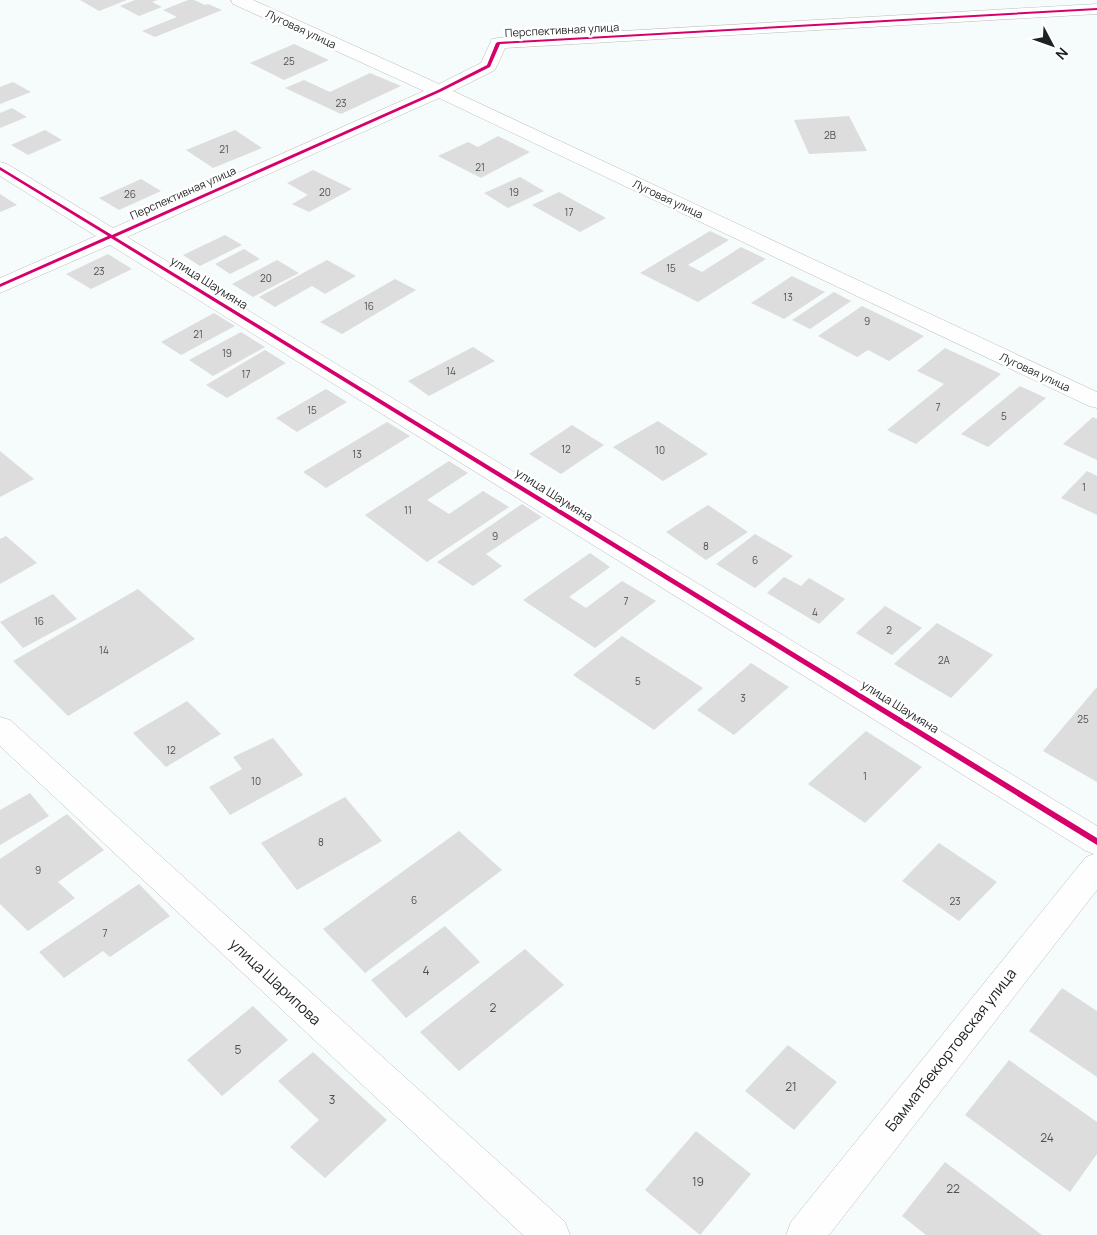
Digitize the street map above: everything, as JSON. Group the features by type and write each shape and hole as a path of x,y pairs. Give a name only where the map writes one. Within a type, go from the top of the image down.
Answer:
{"street":[{"name":"Луговая улица","path":"239,0 438,91 1097,401"},
{"name":"Перспективная улица","path":"0,286 438,91 489,66 498,43 1097,9"},
{"name":"улица Шаумяна","path":"0,168 1097,842"},
{"name":"улица Шарипова","path":"0,728 551,1235"},
{"name":"Бамматбекюртовская улица","path":"804,1235 1097,866"}],"building":[{"path":"80,0 127,0 99,11"},
{"path":"135,0 158,0 152,2 162,7 139,16 120,6"},
{"path":"188,0 194,0 205,5 208,4 222,10 155,37 142,31 177,17 163,10"},
{"path":"294,44 329,60 284,80 250,63"},
{"path":"370,73 401,86 341,114 285,88 304,80 330,92"},
{"path":"13,82 31,92 0,104 0,87"},
{"path":"12,108 27,117 0,128 0,113"},
{"path":"849,116 867,151 809,154 794,120"},
{"path":"45,130 62,140 28,155 11,145"},
{"path":"235,130 262,148 213,168 186,150"},
{"path":"498,136 530,152 481,178 438,156 468,142 478,147"},
{"path":"313,170 352,189 309,212 292,204 308,195 287,183"},
{"path":"520,177 544,191 508,208 484,193"},
{"path":"141,179 161,191 119,210 99,198"},
{"path":"559,192 606,218 580,232 532,205"},
{"path":"0,194 17,205 0,212"},
{"path":"710,231 729,240 688,265 702,272 741,247 766,259 698,302 640,273"},
{"path":"225,235 242,245 200,266 183,255"},
{"path":"244,249 260,259 230,274 215,264"},
{"path":"108,254 132,269 91,289 66,274"},
{"path":"277,260 299,273 253,297 232,284"},
{"path":"327,260 356,276 325,294 312,286 275,307 259,297"},
{"path":"792,276 825,292 784,319 751,303"},
{"path":"395,279 416,290 342,334 320,322"},
{"path":"834,292 851,301 810,329 792,320"},
{"path":"862,306 924,336 889,361 868,350 857,357 818,336"},
{"path":"214,313 235,326 181,355 161,342"},
{"path":"241,332 265,347 213,376 189,360"},
{"path":"473,347 495,361 429,396 408,381"},
{"path":"945,348 1001,374 916,444 887,430 944,384 917,371"},
{"path":"265,350 286,363 227,398 206,385"},
{"path":"1020,386 1046,398 988,447 961,434"},
{"path":"326,389 347,402 297,432 276,418"},
{"path":"1093,417 1097,419 1097,460 1063,444"},
{"path":"658,421 708,454 663,481 613,447"},
{"path":"387,422 410,436 326,488 303,472"},
{"path":"572,425 604,445 561,474 529,454"},
{"path":"0,451 34,479 0,497"},
{"path":"449,461 468,473 427,500 449,514 483,491 509,507 427,562 365,515"},
{"path":"1087,471 1097,476 1097,515 1061,498"},
{"path":"522,504 542,517 486,554 502,566 473,586 437,562"},
{"path":"708,505 748,532 706,560 666,532"},
{"path":"755,534 793,556 755,588 716,564"},
{"path":"6,536 37,563 0,584 0,539"},
{"path":"590,553 610,567 569,597 586,608 622,581 656,601 595,648 523,600"},
{"path":"784,577 801,586 809,578 845,599 819,624 767,593"},
{"path":"138,589 195,639 68,716 13,661"},
{"path":"53,594 77,619 23,648 0,622"},
{"path":"885,606 922,628 892,655 856,633"},
{"path":"937,623 993,655 951,698 894,664"},
{"path":"622,636 703,688 654,730 573,675"},
{"path":"751,663 789,687 734,735 697,710"},
{"path":"1097,687 1097,782 1043,751"},
{"path":"187,701 221,734 166,767 133,733"},
{"path":"866,731 922,767 865,823 808,784"},
{"path":"273,738 303,775 230,815 209,787 242,769 233,757"},
{"path":"30,793 49,816 0,845 0,810"},
{"path":"345,797 382,841 297,890 261,843"},
{"path":"67,814 104,850 58,882 75,898 28,931 0,904 0,859"},
{"path":"459,831 502,870 365,973 323,929"},
{"path":"939,843 997,882 959,921 902,881"},
{"path":"139,884 170,916 110,957 103,951 64,978 39,952"},
{"path":"445,926 480,962 406,1018 371,980"},
{"path":"525,949 564,985 459,1071 420,1032"},
{"path":"1062,988 1097,1011 1097,1077 1029,1031"},
{"path":"253,1006 288,1040 222,1096 187,1060"},
{"path":"788,1045 837,1082 794,1130 745,1091"},
{"path":"313,1052 387,1120 325,1178 290,1147 319,1120 278,1081"},
{"path":"1009,1060 1097,1122 1097,1154 1070,1192 965,1115"},
{"path":"696,1131 751,1174 700,1235 645,1190"},
{"path":"945,1162 1042,1235 926,1235 902,1216"}],"cycle path":[{"path":"0,286 439,91 489,66 498,43 1097,9"},
{"path":"0,168 1097,842"}]}
